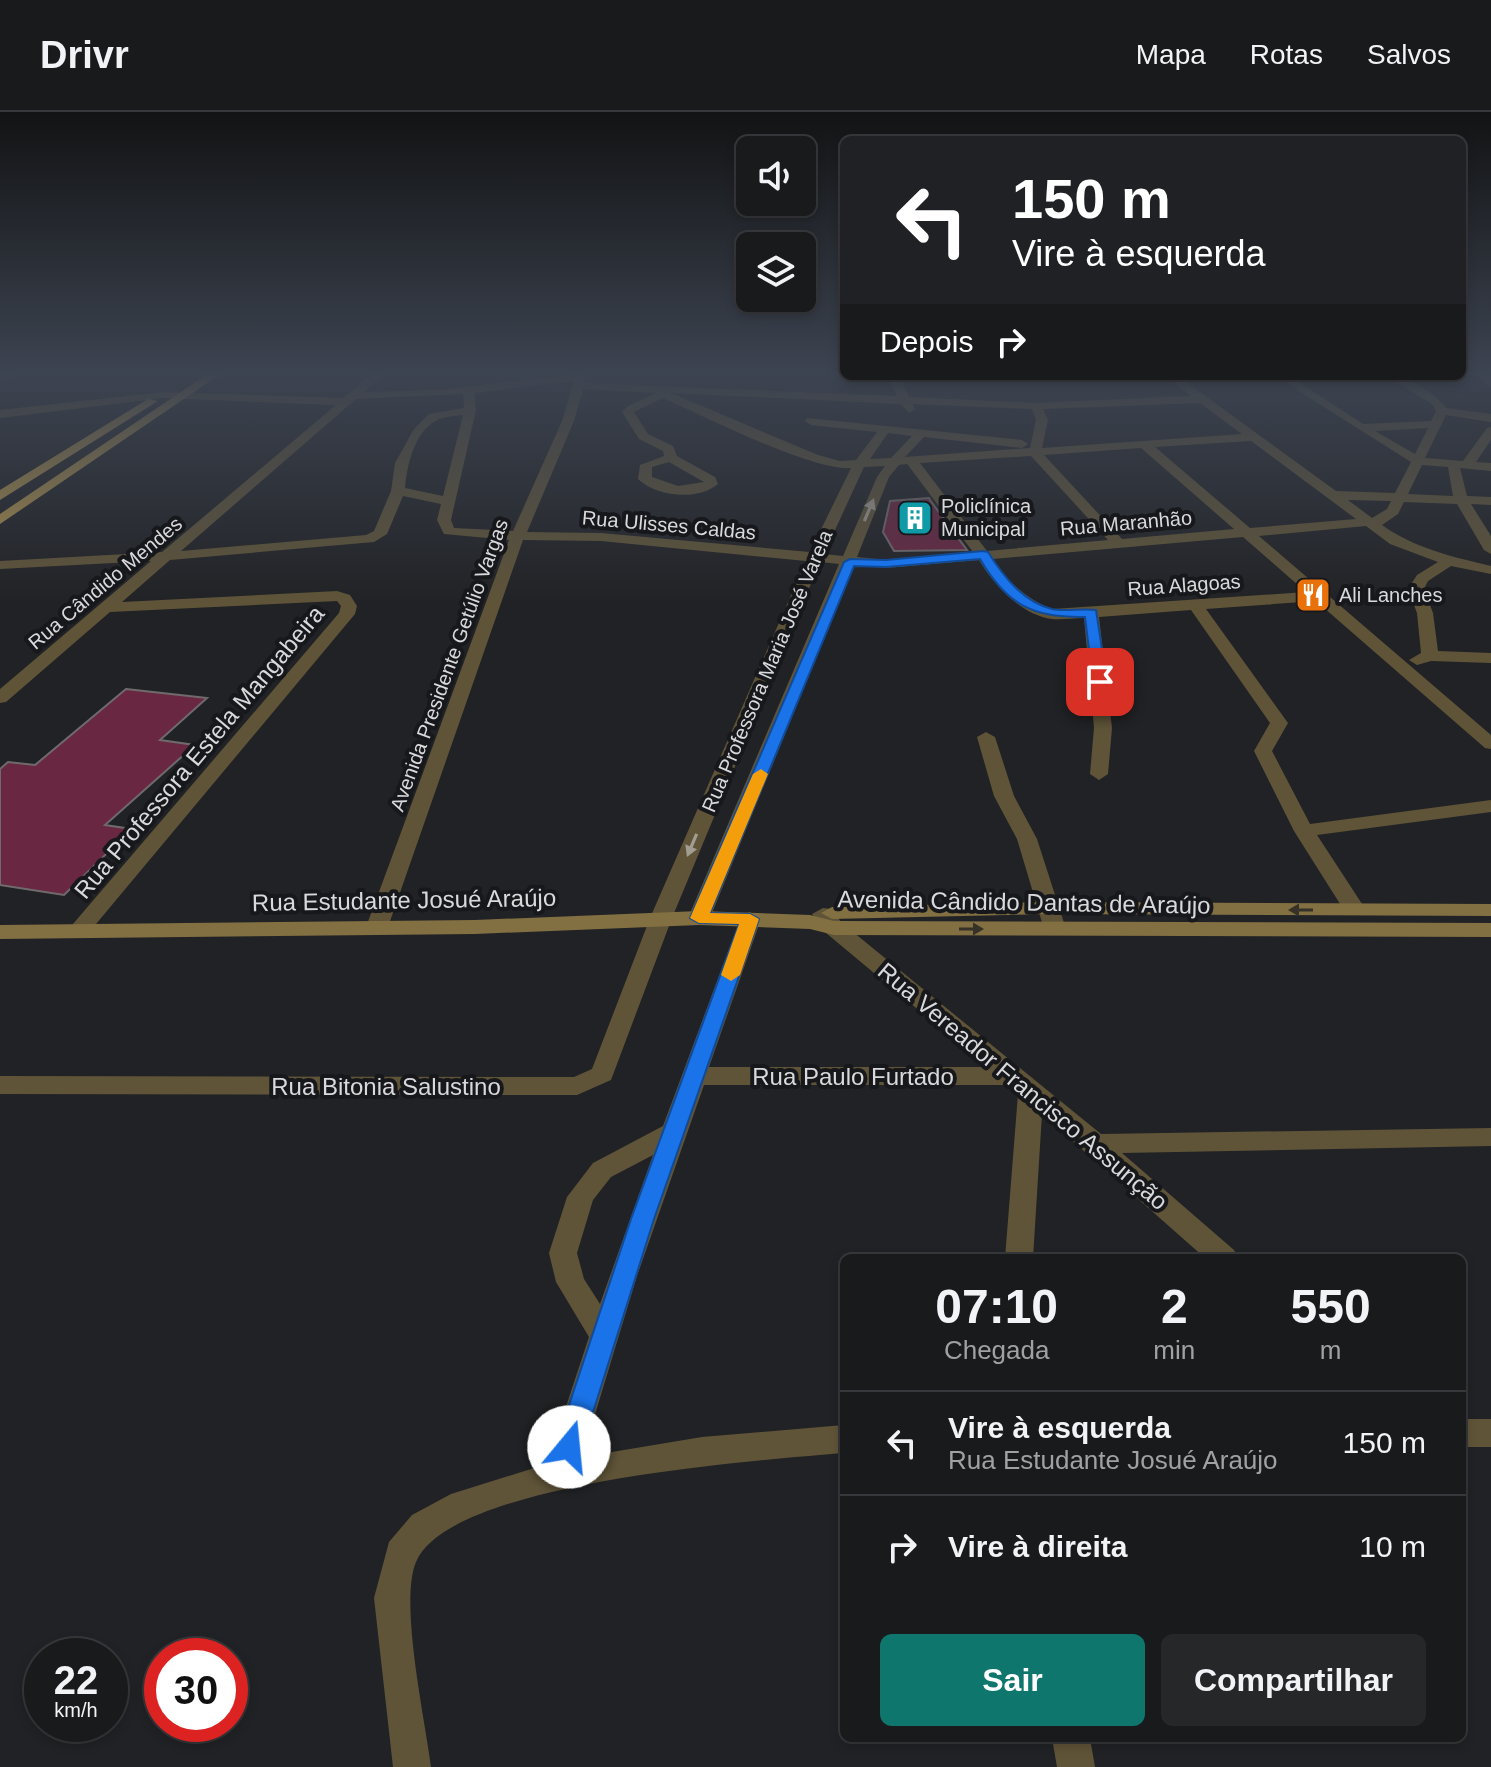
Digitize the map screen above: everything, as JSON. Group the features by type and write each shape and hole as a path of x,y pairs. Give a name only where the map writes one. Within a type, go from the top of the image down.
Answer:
{"highway":[{"path":"0,496 72,450"},
{"path":"2,517 104,450"},
{"path":"32,476 62,478"}],"main road":[{"name":"Avenida Cândido Dantas de Araújo","path":"1202,920 1355,910 1491,910"},
{"path":"1417,910 1428,930"},
{"name":"Rua Estudante Josué Araújo","path":"0,932 475,927 661,918 822,921"},
{"name":"Avenida Cândido Dantas de Araújo","path":"822,921 1202,920 1491,930"}],"street":[{"name":"Rua Cândido Mendes","path":"0,698 291,450"},
{"path":"0,565 168,556 360,540 380,534 398,491 401,463 409,450"},
{"path":"398,491 450,502 461,450"},
{"name":"Avenida Presidente Getúlio Vargas","path":"377,927 518,535 552,450"},
{"path":"669,450 671,458 710,480 711,484 690,491 658,486 645,479 646,465 671,458"},
{"path":"795,450 840,465 858,466 1023,450"},
{"name":"Rua Professora Maria José Varela","path":"661,918 814,559 858,466 869,450"},
{"name":"Rua Professora Maria José Varela","path":"699,918 850,562 866,517 892,464 905,450"},
{"path":"1036,450 1119,544"},
{"path":"1151,450 1491,744"},
{"path":"1271,450 1395,541 1449,561 1491,570"},
{"path":"1399,450 1418,461 1491,467"},
{"path":"1368,524 1389,516 1423,450"},
{"path":"1474,450 1452,477 1461,501 1472,513 1491,550"},
{"path":"912,462 983,555"},
{"path":"1330,495 1491,501"},
{"name":"Rua Ulisses Caldas","path":"450,502 444,520 444,527 449,531 601,537 886,564"},
{"name":"Rua Maranhão","path":"886,564 1368,524"},
{"name":"Rua Alagoas","path":"983,555 996,576 1028,604 1052,614 1318,596"},
{"path":"1430,656 1425,613 1416,589 1422,578 1449,561"},
{"name":"Rua Professora Estela Mangabeira","path":"78,931 347,614 348,601 337,596 109,607"},
{"path":"1194,604 1279,723 1263,751 1304,831 1355,910"},
{"path":"1091,613 1103,728 1099,774"},
{"path":"1399,665 1430,656 1491,658"},
{"path":"986,737 1004,796 1027,839 1051,919"},
{"path":"1304,831 1491,806"},
{"name":"Rua Bitonia Salustino","path":"0,1085 577,1086 602,1074 661,918"},
{"path":"560,1475 672,1133 696,1076 750,919"},
{"name":"Rua Vereador Francisco Assunção","path":"822,921 1095,1144 1219,1254"},
{"name":"Rua Paulo Furtado","path":"696,1076 1021,1084"},
{"path":"1019,1254 1021,1084"},
{"path":"604,1335 570,1282 563,1253 581,1197 602,1170 672,1133"},
{"path":"1095,1144 1491,1137"},
{"path":"1466,1433 1491,1433"},
{"path":"412,1767 391,1598 401,1553 424,1526 463,1505 560,1475 702,1451 840,1439"},
{"path":"1072,1742 1076,1767"}],"building":[{"name":"Policlínica Municipal","path":"929,498 967,550 894,551 883,532 890,501"},
{"path":"126,689 207,698 160,740 195,745 105,825 132,829 64,895 0,885 0,769 8,762 35,765"}],"slow traffic":[{"path":"731,975 750,919 699,918 761,774"}],"place":[{"name":"Policlínica Municipal","path":"915,518"},
{"name":"Ali Lanches","path":"1313,595"}],"route":[{"path":"569,1447 642,1219 750,919 699,918 850,562 886,564 983,555 996,576 1028,604 1052,614 1091,613 1100,682"}]}
